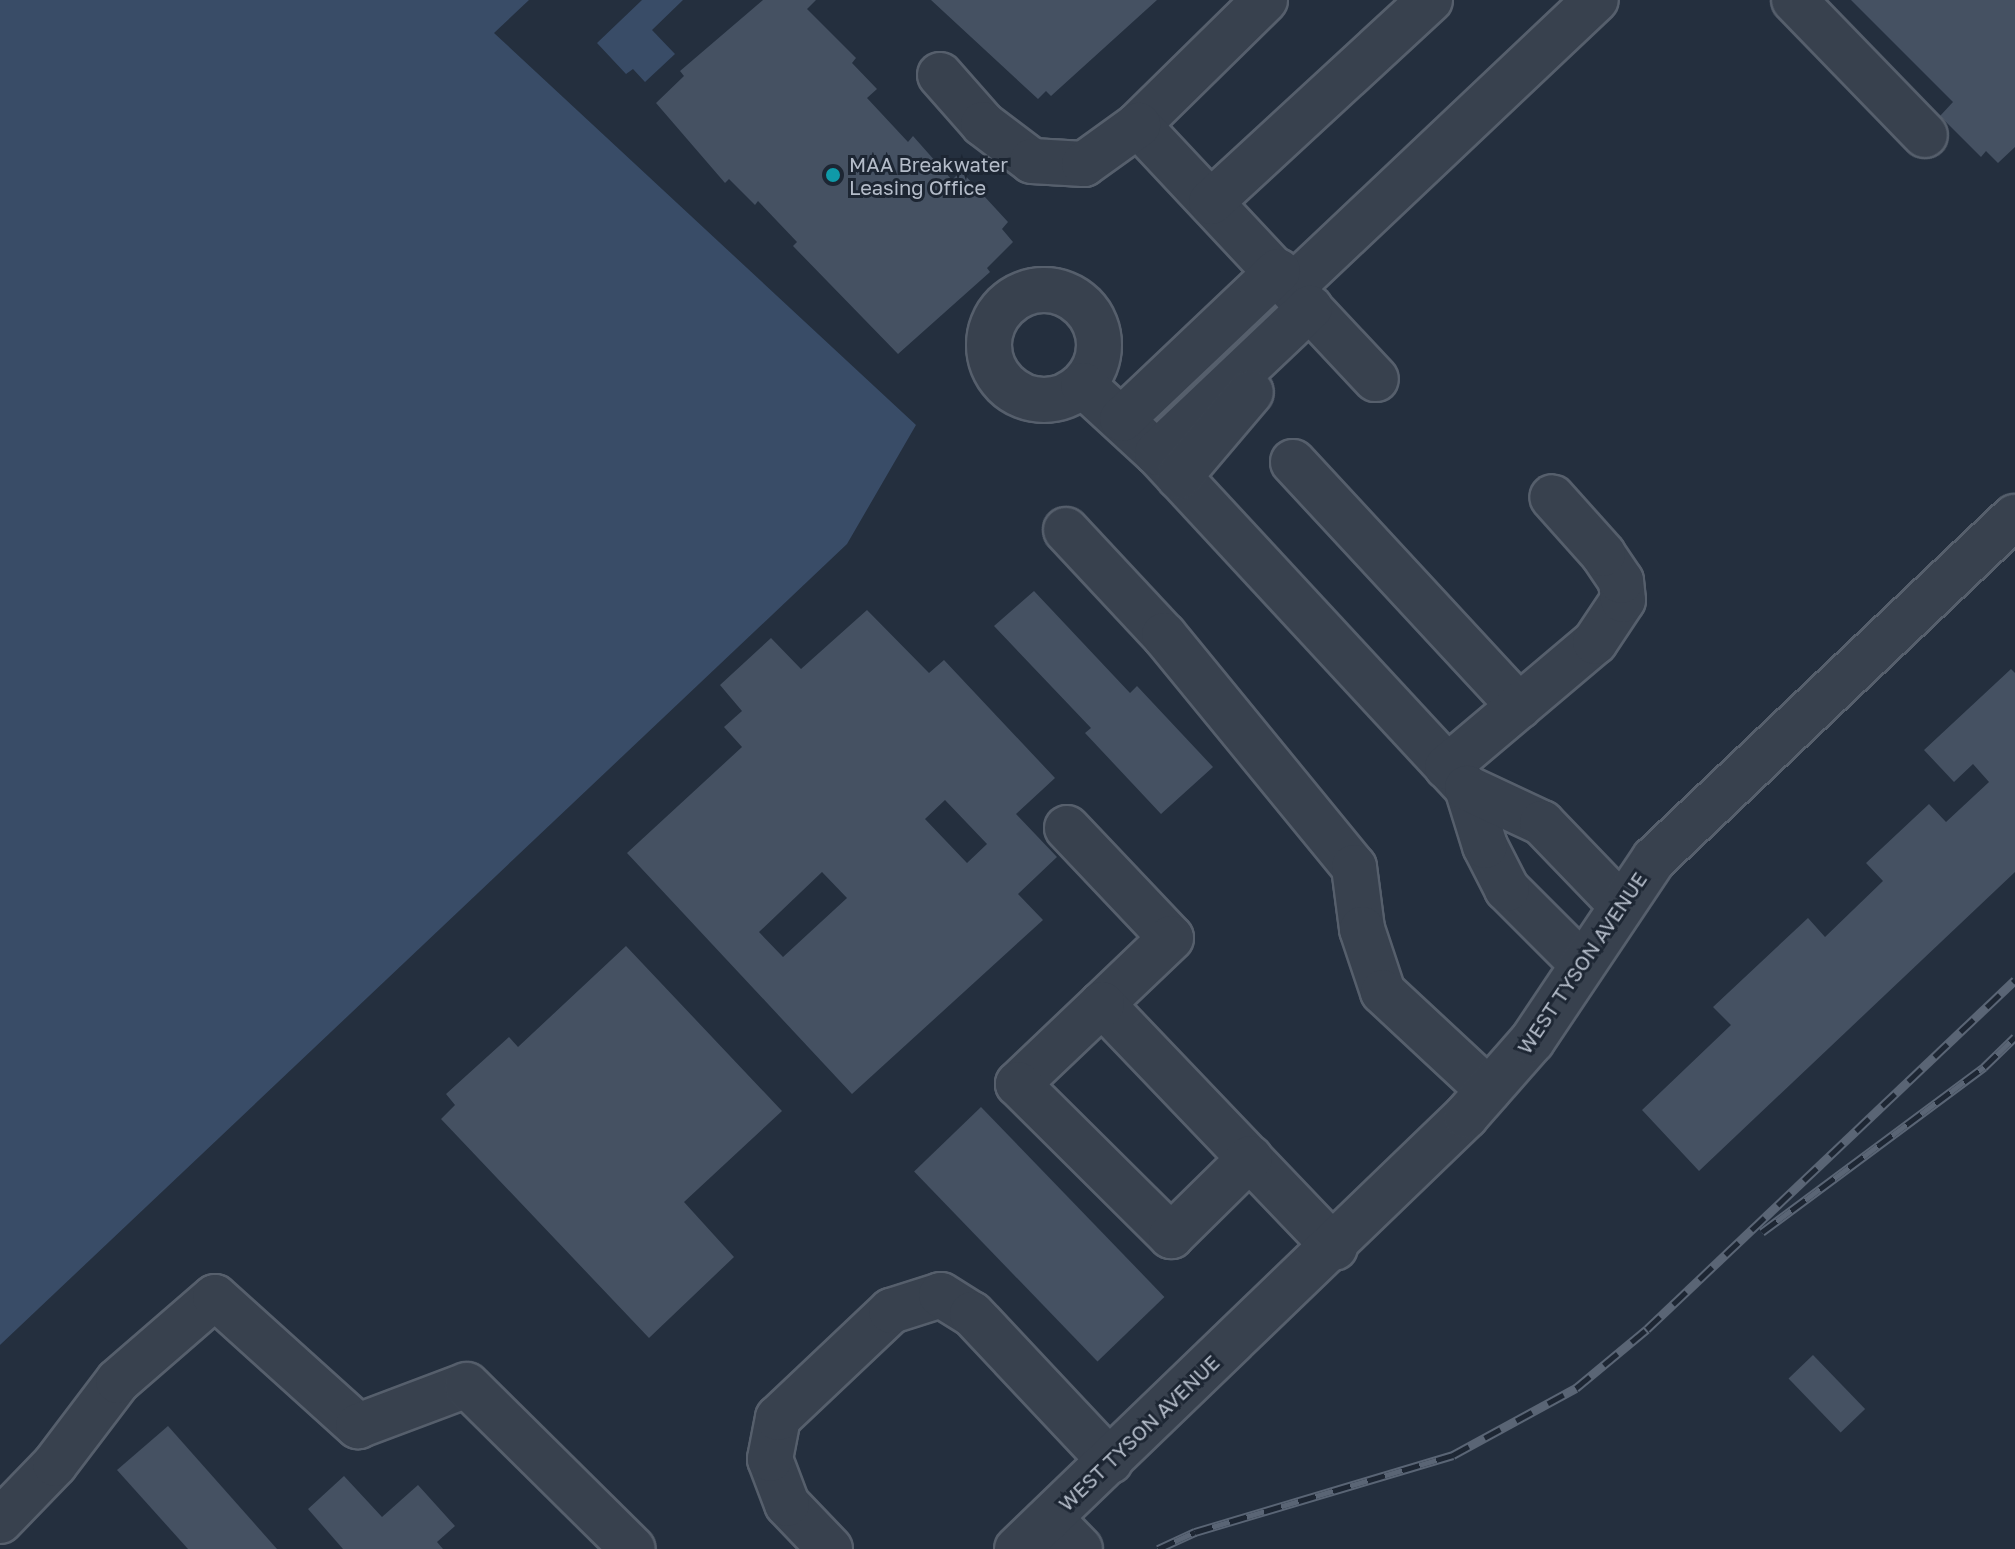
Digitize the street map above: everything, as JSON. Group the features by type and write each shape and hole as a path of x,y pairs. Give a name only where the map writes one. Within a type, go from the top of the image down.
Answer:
{"street":[{"path":"940,75 983,124 1032,161 1084,164 1138,125 1265,0"},
{"path":"1211,202 1430,0"},
{"path":"1241,368 1293,289 1596,0"},
{"path":"1794,0 1925,135"},
{"path":"1138,125 1376,379"},
{"path":"1122,419 1209,337 1293,289"},
{"path":"1168,465 1253,395 1241,368 1209,337"},
{"path":"1083,385 1168,465 1457,778 1542,823 1620,904"},
{"path":"1293,462 1519,706"},
{"path":"1457,778 1519,706 1595,642 1623,600 1621,581 1603,554 1552,497"},
{"name":"WEST TYSON AVENUE","path":"1017,1549 1335,1248 1488,1090 1532,1041 1620,904 1654,859 2015,517"},
{"path":"1066,530 1164,635 1354,867 1362,929 1383,992 1488,1090"},
{"path":"1457,778 1507,889 1581,963"},
{"path":"1067,828 1171,938 1018,1084 1171,1236 1250,1158"},
{"path":"1102,1004 1335,1248"},
{"path":"830,1549 787,1504 770,1459 778,1418 891,1311 941,1295 972,1314 1110,1461"},
{"path":"0,1521 55,1464 118,1381 215,1297 358,1426 467,1385 633,1549"},
{"path":"1050,1518 1080,1549"}],"water":[{"path":"0,0 529,0 494,33 916,425 847,544 0,1345"},
{"path":"642,0 683,0 652,30 675,54 645,82 633,69 626,74 597,43"}],"building":[{"name":"MAA Breakwater Leasing Office","path":"763,0 816,0 807,9 856,58 852,63 877,89 867,98 908,142 913,136 952,180 961,171 1008,222 1002,229 1013,242 987,268 990,272 898,354 793,246 797,242 758,201 755,205 729,179 725,183 656,103 684,76 680,71"},
{"path":"931,0 1157,0 1051,96 1046,91 1038,99"},
{"path":"1851,0 2015,0 2015,147 1998,163 1986,151 1981,157 1940,116 1953,102"},
{"path":"1034,591 1130,693 1137,686 1213,767 1161,814 1085,733 1091,728 994,626"},
{"path":"867,610 929,673 944,660 1055,778 1016,814 1057,857 1018,894 1043,920 852,1094 627,853 742,747 724,727 742,711 720,685 771,638 801,669","holes":["945,800 987,844 967,863 925,819","822,872 847,898 783,957 759,932"]},
{"path":"2011,669 2015,673 2015,872 1699,1171 1642,1110 1731,1025 1713,1007 1808,918 1825,937 1883,881 1866,863 1929,804 1946,822 1989,782 1973,764 1954,782 1924,750"},
{"path":"626,946 782,1111 684,1202 734,1257 649,1338 441,1119 455,1105 446,1094 509,1037 518,1047"},
{"path":"981,1107 1164,1297 1097,1362 914,1172"},
{"path":"1813,1355 1865,1409 1841,1433 1789,1379"},
{"path":"168,1426 277,1549 188,1549 117,1470"},
{"path":"344,1476 382,1517 418,1485 455,1526 437,1542 443,1549 343,1549 308,1509"}],"railway":[{"path":"1158,1549 1195,1532 1453,1455 1576,1388 1647,1329 2015,980"},
{"path":"1762,1232 1984,1067 2015,1037"}],"place":[{"name":"MAA Breakwater Leasing Office","path":"833,175"}]}
